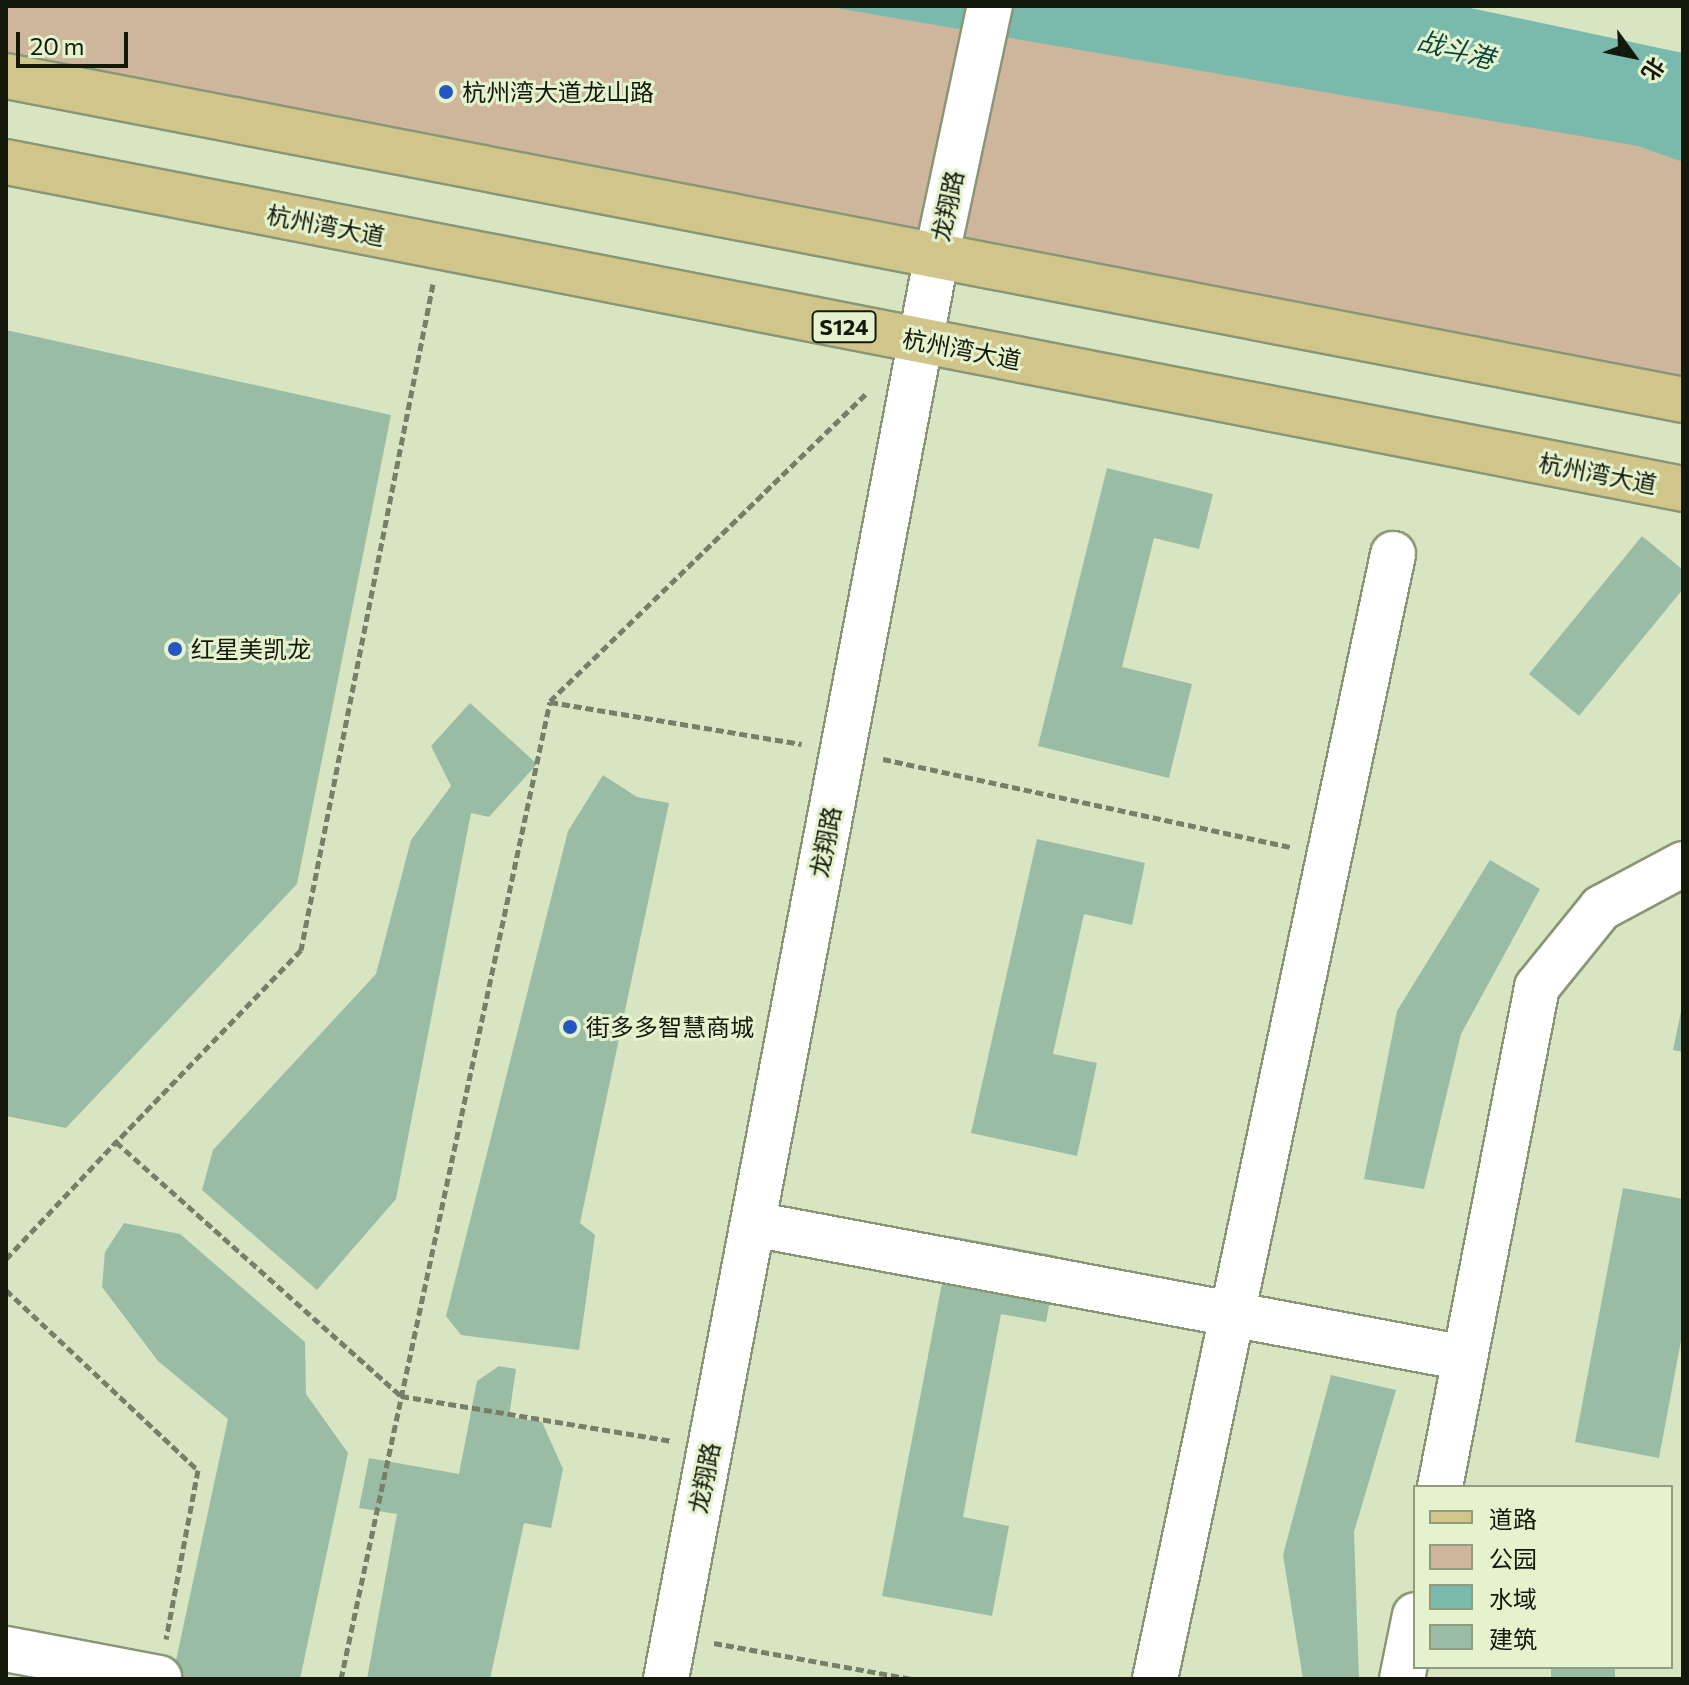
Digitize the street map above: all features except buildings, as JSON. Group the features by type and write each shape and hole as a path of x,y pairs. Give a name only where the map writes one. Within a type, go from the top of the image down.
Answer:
{"main road":[{"path":"6,76 936,259 1683,400"},
{"name":"杭州湾大道","path":"6,162 1683,489"}],"street":[{"name":"龙翔路","path":"666,1679 920,341 990,6"},
{"path":"1155,1679 1393,554"},
{"path":"1440,1485 1537,987 1601,908 1683,864"},
{"path":"753,1224 1465,1358"},
{"path":"1402,1679 1413,1625"},
{"path":"6,1649 159,1678"}],"path":[{"path":"6,1259 301,950 440,248"},
{"path":"341,1679 550,702 875,385"},
{"path":"550,702 842,750 1328,855"},
{"path":"116,1142 401,1396 710,1447"},
{"path":"6,1290 198,1470 159,1678"},
{"path":"675,1636 913,1679"}],"green space":[{"path":"6,6 835,6 1683,147 1683,382 6,59"}],"water":[{"name":"战斗港","path":"825,6 1461,6 1683,53 1683,162 1638,146"}],"place":[{"name":"杭州湾大道龙山路","path":"446,92"},
{"name":"红星美凯龙","path":"175,649"},
{"name":"街多多智慧商城","path":"570,1027"}]}
